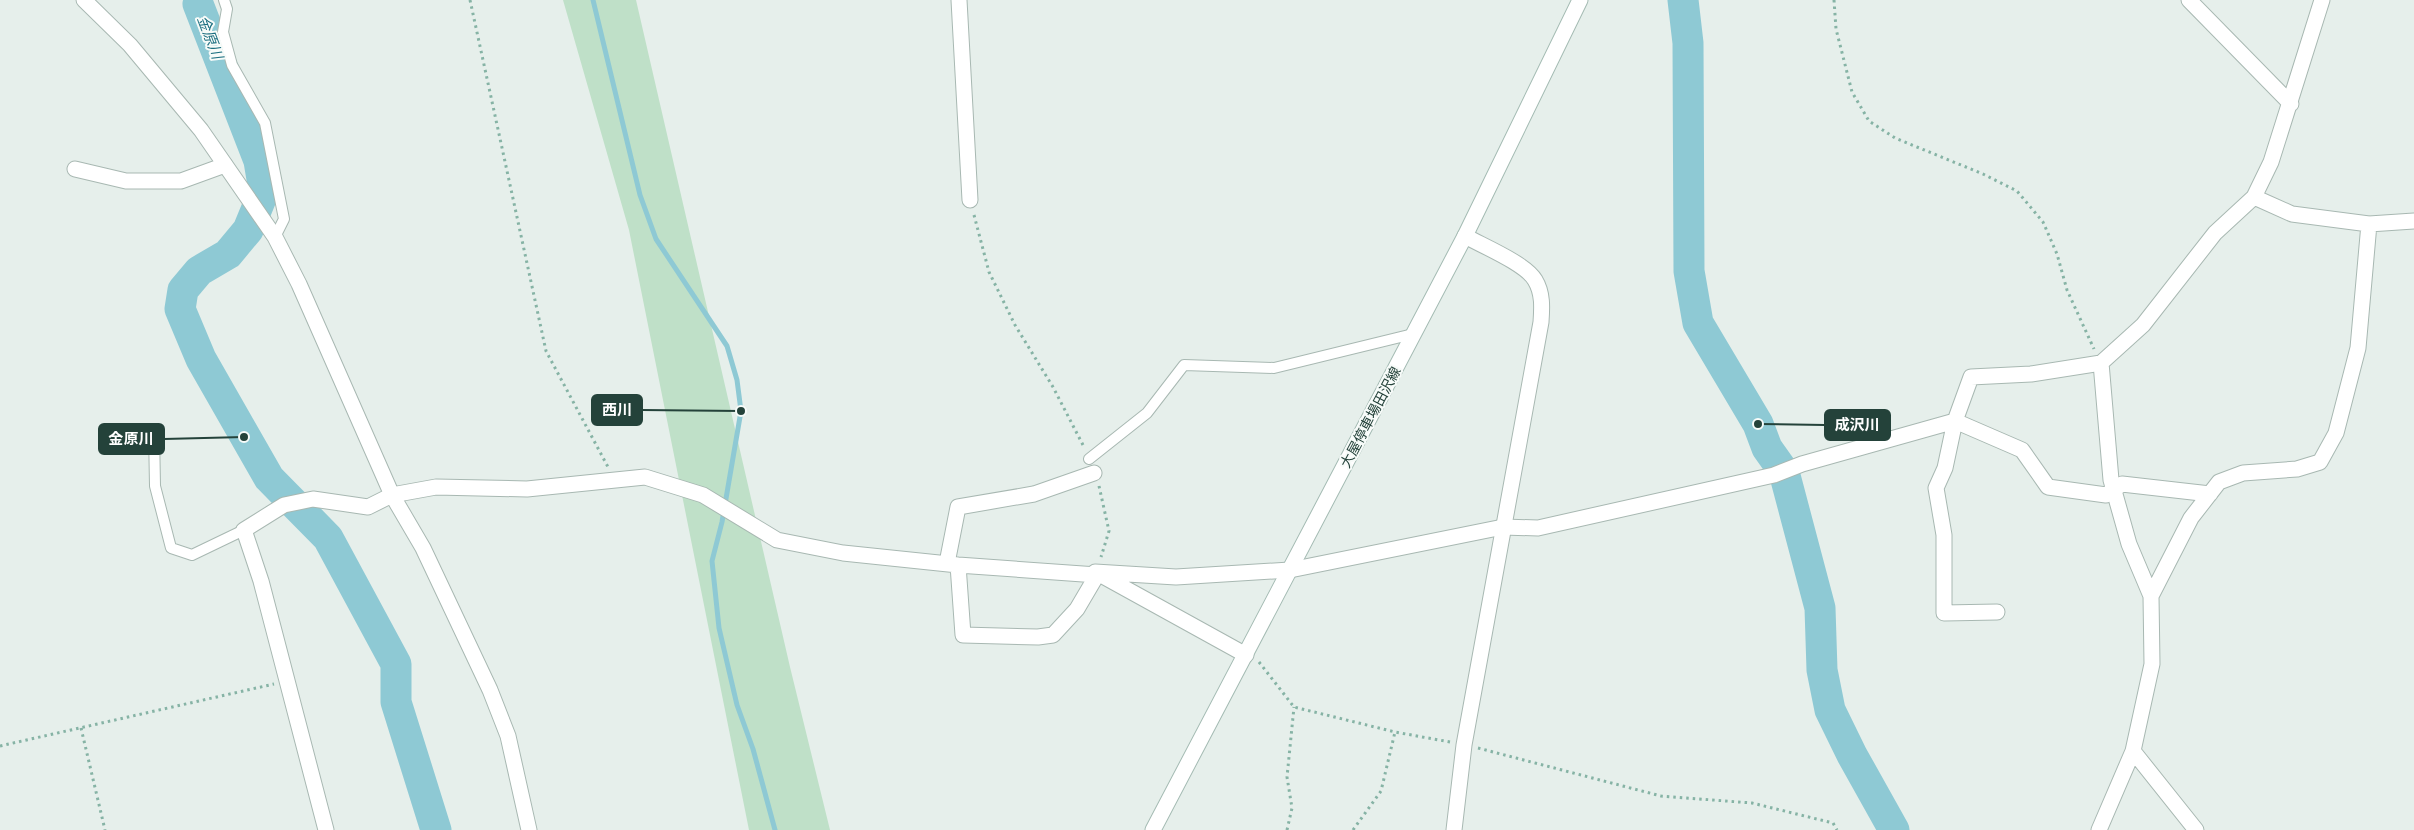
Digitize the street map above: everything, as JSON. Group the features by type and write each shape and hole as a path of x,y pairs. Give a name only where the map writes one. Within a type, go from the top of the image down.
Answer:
{"street":[{"path":"84,0 130,45 201,130 275,237 299,284 392,495 423,548 490,690 508,736 529,830"},
{"path":"959,0 970,200"},
{"name":"大屋停車場田沢線","path":"1153,830 1412,334 1466,236 1580,0"},
{"path":"2189,0 2291,104"},
{"path":"1997,612 1944,613 1944,535 1936,488 1945,468 1955,422 1972,377 2031,374 2101,363 2143,325 2215,233 2254,197 2271,162 2291,104 2322,0"},
{"path":"75,169 126,181 181,181 225,165"},
{"path":"2254,197 2292,214 2369,224 2414,221"},
{"path":"2151,596 2192,518 2219,482 2243,473 2297,469 2320,462 2336,433 2358,348 2369,224"},
{"path":"1454,830 1464,745 1541,322 1542,300 1535,279 1520,266 1466,236"},
{"path":"2099,830 2133,751 2152,664 2151,596 2129,544 2114,489 2101,363"},
{"path":"326,830 260,581 244,530 284,505 313,499 368,507 392,495 436,487 526,489 645,477 704,496 777,540 843,553 953,564 1096,574 1176,577 1290,570 1504,527 1538,528 1774,474 1802,464 1955,422 2022,450 2048,487 2106,495 2122,484 2210,494"},
{"path":"1091,466 1034,494 958,507 953,564 964,635 1038,637 1053,635 1077,609 1096,574"},
{"path":"1096,574 1246,655"},
{"path":"2133,751 2196,830"}],"lane":[{"path":"224,0 227,10 223,32 232,65 266,123 284,219 275,237"},
{"path":"1091,466 1147,414 1184,365 1274,368 1412,334"},
{"path":"154,432 156,486 171,548 192,555 244,530"}],"path":[{"path":"470,0 546,351 616,480"},
{"path":"1834,0 1836,29 1852,92 1870,121 1895,138 1983,174 2017,191 2043,222 2057,254 2067,290 2101,363"},
{"path":"970,200 989,272 1015,326 1080,436 1091,466 1109,531 1096,574"},
{"path":"1246,655 1263,665 1294,707 1395,732 1464,745 1661,796 1752,803 1832,823 1837,830"},
{"path":"0,746 287,682"},
{"path":"1287,830 1292,808 1287,776 1294,707"},
{"path":"81,728 105,830"},
{"path":"1353,830 1381,791 1395,732"}],"green space":[{"path":"563,0 636,0 790,667 830,830 749,830 629,230"}],"waterway":[{"path":"593,0 640,195 656,239 727,346 737,380 741,411 722,522 712,561 719,628 737,705 753,749 775,830"},
{"path":"1683,0 1688,43 1689,271 1698,323 1758,424 1767,448 1784,472 1820,608 1822,670 1830,710 1852,755 1894,830"},
{"name":"金原川","path":"198,4 259,161 264,191 248,230 228,254 199,271 183,290 180,309 201,359 269,478 328,538 396,664 396,702 436,830"}],"place":[{"name":"西川","path":"741,411"},
{"name":"成沢川","path":"1758,424"},
{"name":"金原川","path":"244,437"}]}
